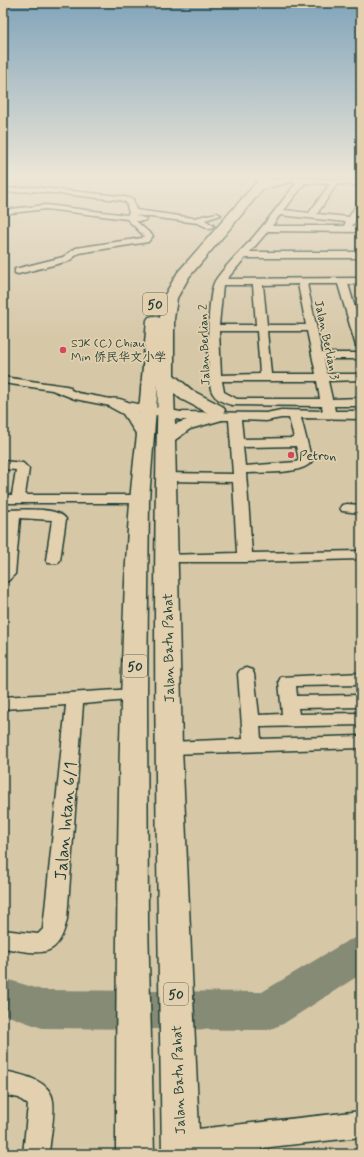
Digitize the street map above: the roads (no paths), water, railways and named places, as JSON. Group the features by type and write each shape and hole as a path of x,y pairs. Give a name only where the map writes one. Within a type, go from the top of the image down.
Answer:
{"highway":[{"name":"Jalan Batu Pahat","path":"157,407 149,377 158,293 178,262 207,231"},
{"name":"Jalan Batu Pahat","path":"135,1154 132,923 134,695 139,499 156,437 157,407 167,377 167,319 170,298 211,231"},
{"path":"149,377 133,390 115,399 129,410 156,437 216,413"},
{"path":"167,377 187,395 216,413"},
{"name":"Jalan Batu Pahat","path":"156,437 166,477 169,748 180,1149"}],"street":[{"path":"18,271 66,259 76,251 139,242 148,239 147,233 144,231"},
{"path":"219,282 263,231"},
{"path":"243,255 361,255"},
{"path":"342,281 361,346"},
{"path":"219,282 361,281"},
{"name":"Jalan Berlian 2","path":"219,282 216,290 214,328 215,378 221,396 228,401 236,403 328,409"},
{"path":"258,282 266,378"},
{"name":"Jalan Berlian 3","path":"302,282 328,409"},
{"path":"214,328 311,328"},
{"path":"317,356 361,356"},
{"path":"215,378 361,377"},
{"path":"3,380 57,389 76,396 115,399 157,407 181,416 268,411 294,415 361,402"},
{"path":"328,409 361,415"},
{"path":"216,413 235,417 266,417 281,414"},
{"path":"166,477 205,478 299,466 304,464 306,461 294,415"},
{"path":"235,417 245,558"},
{"path":"237,443 302,442"},
{"path":"3,465 18,466 24,469 18,499"},
{"path":"3,499 139,499"},
{"path":"347,508 361,509"},
{"path":"3,578 8,574 9,514 54,514 59,519 53,560"},
{"path":"166,559 361,555"},
{"path":"246,674 253,745"},
{"path":"291,720 286,682 288,680 361,679"},
{"path":"3,704 134,695"},
{"name":"Jalan Intan 6/1","path":"3,939 37,945 48,940 53,933 56,919 75,699"},
{"path":"289,702 361,701"},
{"path":"251,721 361,719"},
{"path":"169,748 361,742"},
{"path":"3,1082 24,1087 33,1091 42,1101 36,1154"},
{"path":"180,1149 248,1145 361,1124"}],"waterway":[{"path":"3,996 42,1009 268,1011 361,953"}],"place":[{"name":"SJK (C) Chiau Min 侨民华文小学","path":"63,350"},
{"name":"Petron","path":"291,455"}]}
